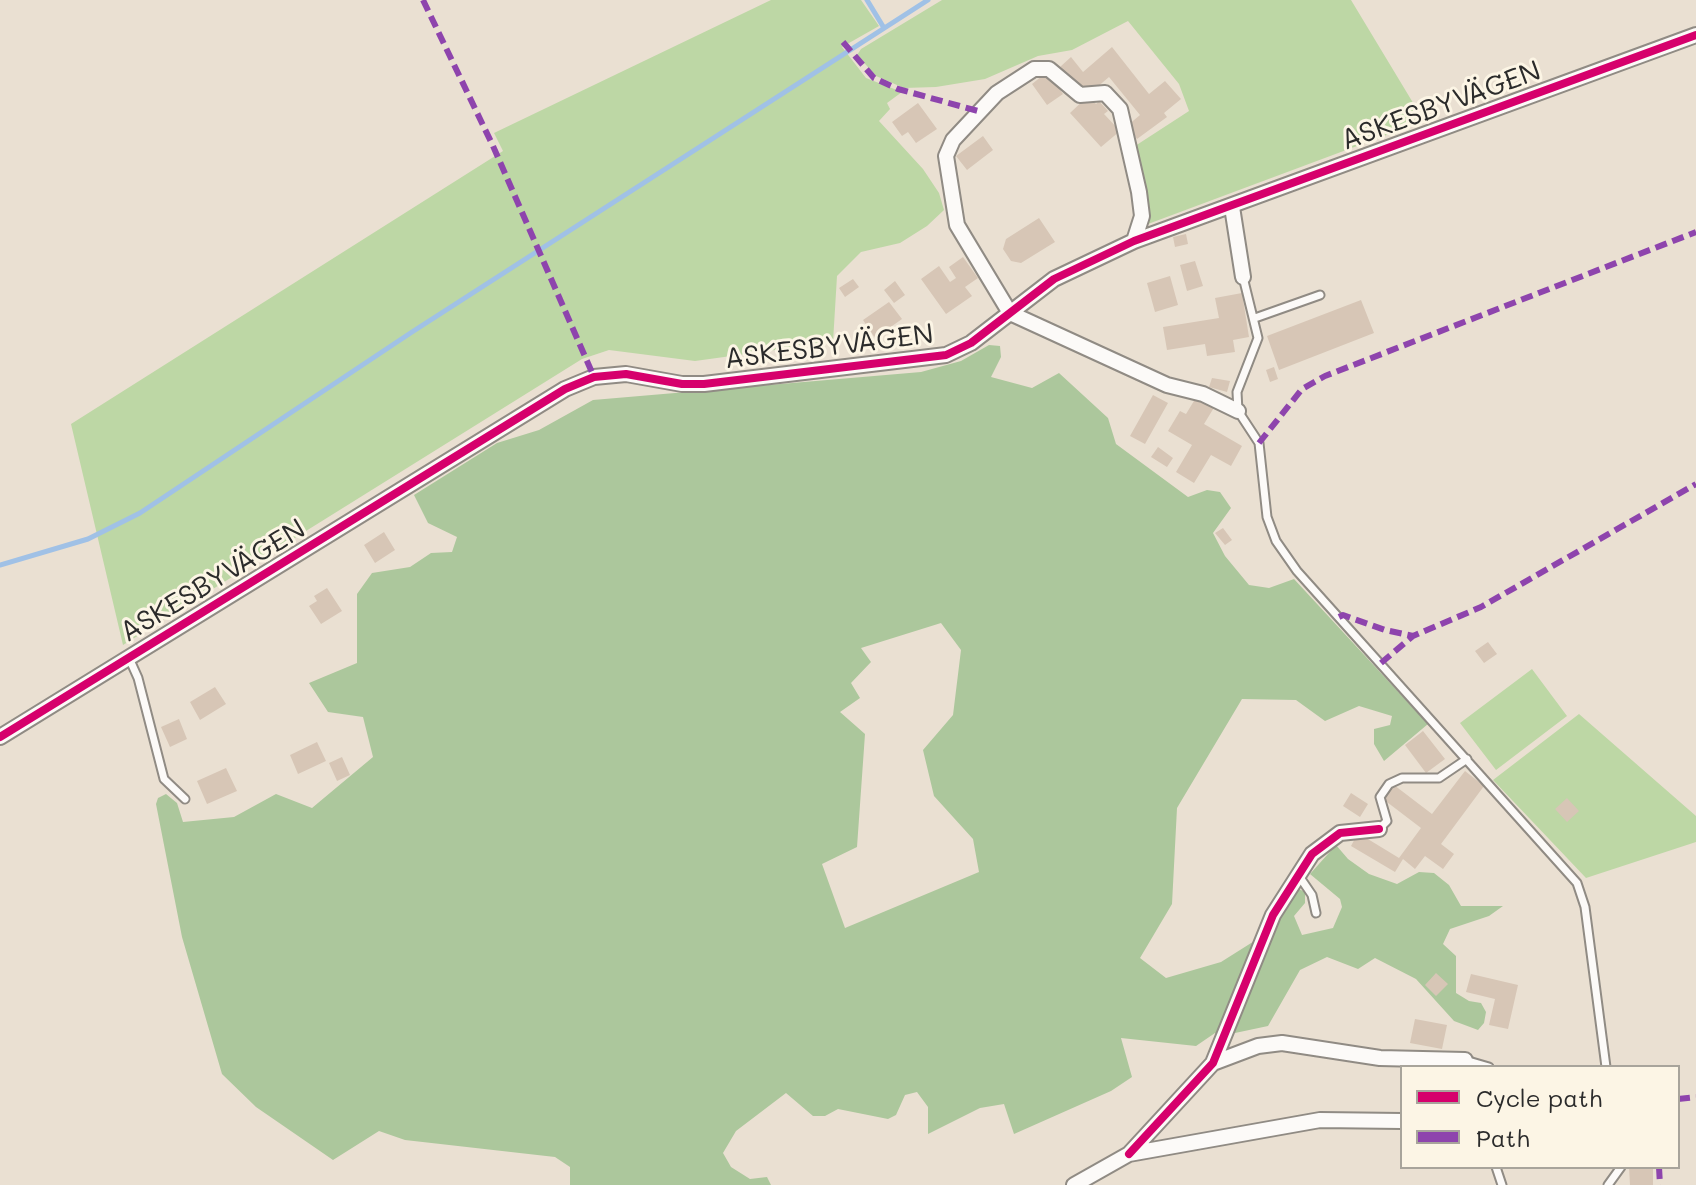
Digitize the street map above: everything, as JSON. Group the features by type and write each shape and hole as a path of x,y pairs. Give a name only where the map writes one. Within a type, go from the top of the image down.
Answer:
{"street":[{"name":"ASKESBYVÄGEN","path":"0,737 565,389 594,377 626,374 682,384 704,384 930,359 961,349 1075,267 1134,241 1696,35"},
{"path":"1134,241 1143,209 1120,109 1105,93 1080,95 1049,69 1025,73 966,122 946,156 957,225 1010,313 1167,385 1203,394 1238,411"},
{"path":"1232,207 1243,277"},
{"path":"1074,1185 1129,1154 1213,1063 1273,915 1312,854 1340,833 1379,829"},
{"path":"1213,1063 1258,1046 1282,1043 1380,1058 1465,1060"},
{"path":"1129,1154 1320,1120 1400,1121"}],"lane":[{"path":"1243,277 1258,338 1237,392 1238,411 1259,443 1267,517 1276,541 1297,571 1571,876 1581,893 1606,1065"},
{"path":"1255,318 1320,295"},
{"path":"129,658 138,678 164,779 185,799"},
{"path":"1379,829 1387,821 1380,797 1389,784 1402,778 1439,778 1467,759"},
{"path":"1297,874 1312,895 1316,913"},
{"path":"1465,1060 1482,1065"}],"green space":[{"path":"771,0 861,0 879,26 842,47 866,78 902,92 887,103 890,109 879,121 923,169 939,193 944,210 927,226 900,243 861,252 837,276 833,342 695,361 609,350 582,359 123,645 71,424 503,151 494,133"},
{"path":"942,0 1351,0 1424,121 1148,224 1132,148 1189,111 1179,84 1128,21 1072,50 1038,56 985,79 936,87 904,88 876,76 857,55 861,49"},
{"path":"989,345 1000,346 1001,357 991,377 1032,388 1059,373 1108,418 1116,444 1188,497 1207,490 1220,492 1231,508 1213,533 1225,556 1249,585 1269,588 1294,579 1428,724 1384,761 1374,744 1374,729 1390,725 1392,716 1359,706 1325,721 1296,700 1242,699 1177,808 1172,904 1140,958 1166,978 1221,962 1267,933 1295,887 1305,892 1305,903 1294,916 1302,935 1333,928 1342,907 1340,899 1310,874 1336,845 1348,859 1369,874 1397,884 1419,872 1434,873 1449,885 1461,906 1503,906 1489,916 1450,929 1443,944 1456,956 1456,993 1469,1001 1481,1003 1486,1012 1484,1023 1478,1030 1454,1021 1416,979 1375,958 1358,969 1327,957 1300,970 1268,1026 1235,1033 1215,1033 1196,1046 1121,1038 1132,1077 1111,1091 1014,1134 1004,1104 980,1108 928,1134 928,1107 917,1092 905,1095 896,1115 888,1119 838,1109 825,1116 813,1116 786,1093 736,1131 723,1153 731,1167 750,1179 767,1177 771,1185 570,1185 570,1167 555,1157 405,1140 379,1131 333,1160 256,1107 222,1074 182,937 156,804 158,798 166,794 177,803 183,822 234,817 276,794 312,808 373,757 363,717 328,712 309,683 357,663 357,594 372,573 410,567 431,553 452,552 457,537 428,523 414,495 497,443 539,430 593,400 921,372 961,361","holes":["941,623 961,650 953,715 923,750 934,796 973,839 979,872 845,928 822,864 857,847 865,734 840,712 860,698 851,683 871,662 861,648"]},
{"path":"1532,669 1567,716 1496,770 1460,723"},
{"path":"1579,714 1696,816 1696,842 1586,878 1493,780"}],"building":[{"path":"1112,47 1149,94 1165,81 1181,99 1164,113 1167,117 1137,139 1127,126 1140,115 1109,77 1089,94 1060,67 1071,57 1083,72"},
{"path":"1047,72 1063,94 1047,105 1032,84"},
{"path":"1088,96 1096,104 1099,101 1108,111 1104,114 1120,131 1101,147 1070,113"},
{"path":"918,103 937,129 916,143 908,132 902,136 892,122"},
{"path":"983,136 993,150 967,170 956,156"},
{"path":"1039,218 1055,242 1021,263 1011,261 1003,249 1006,239"},
{"path":"1186,234 1188,244 1175,247 1173,237"},
{"path":"963,257 978,278 965,287 972,296 946,314 921,279 939,266 950,282 956,278 949,267"},
{"path":"1195,261 1203,286 1187,291 1180,265"},
{"path":"1170,276 1178,305 1155,312 1147,283"},
{"path":"853,279 859,287 845,297 839,288"},
{"path":"895,281 905,295 894,303 884,290"},
{"path":"1242,293 1249,337 1233,340 1235,352 1207,356 1205,344 1167,350 1163,327 1219,318 1215,298"},
{"path":"1361,300 1374,333 1279,370 1267,336"},
{"path":"889,302 902,319 875,338 863,320"},
{"path":"1274,367 1278,379 1270,382 1266,370"},
{"path":"1212,378 1230,381 1227,392 1209,387"},
{"path":"1153,395 1168,403 1145,444 1130,436"},
{"path":"1197,396 1215,406 1204,424 1242,446 1231,466 1211,455 1194,483 1176,472 1192,445 1168,431 1180,411 1186,414"},
{"path":"1158,447 1173,458 1167,467 1151,457"},
{"path":"1223,528 1232,540 1225,545 1215,533"},
{"path":"384,532 395,550 375,563 364,545"},
{"path":"327,588 342,611 321,624 309,606 317,601 314,596"},
{"path":"1488,642 1497,654 1484,663 1475,651"},
{"path":"215,687 226,704 200,720 190,702"},
{"path":"179,719 187,739 170,747 161,727"},
{"path":"1423,731 1445,759 1426,773 1405,745"},
{"path":"317,742 326,761 298,774 290,755"},
{"path":"342,757 350,775 337,781 329,763"},
{"path":"226,768 237,791 207,804 197,781"},
{"path":"1465,771 1484,786 1441,844 1454,854 1443,869 1425,856 1415,869 1403,859 1395,872 1351,846 1358,833 1399,858 1421,828 1383,799 1394,785 1432,814"},
{"path":"1351,793 1368,804 1360,817 1343,806"},
{"path":"1567,798 1579,811 1567,822 1555,809"},
{"path":"1436,973 1448,984 1436,996 1425,985"},
{"path":"1471,974 1518,985 1508,1029 1489,1025 1495,999 1466,992"},
{"path":"1415,1019 1447,1025 1442,1049 1410,1043"},
{"path":"1629,1169 1653,1169 1653,1185 1630,1185"}],"waterway":[{"path":"867,0 884,28"},
{"path":"0,565 88,539 140,513 412,332 928,0"}],"marked path":[{"path":"423,0 493,146 594,377"},
{"path":"843,42 874,78 898,89 978,111"},
{"path":"1259,443 1302,389 1325,376 1696,232"},
{"path":"1381,663 1413,636 1481,607 1696,484"},
{"path":"1339,617 1343,615 1413,636"},
{"path":"1680,1099 1696,1097"},
{"path":"1659,1169 1660,1185"}],"cycle path":[{"path":"0,737 565,389 594,377 626,374 682,384 704,384 946,355 971,343 1054,279 1134,241 1696,35"},
{"path":"1129,1154 1213,1063 1273,915 1312,854 1340,833 1379,829"}]}
